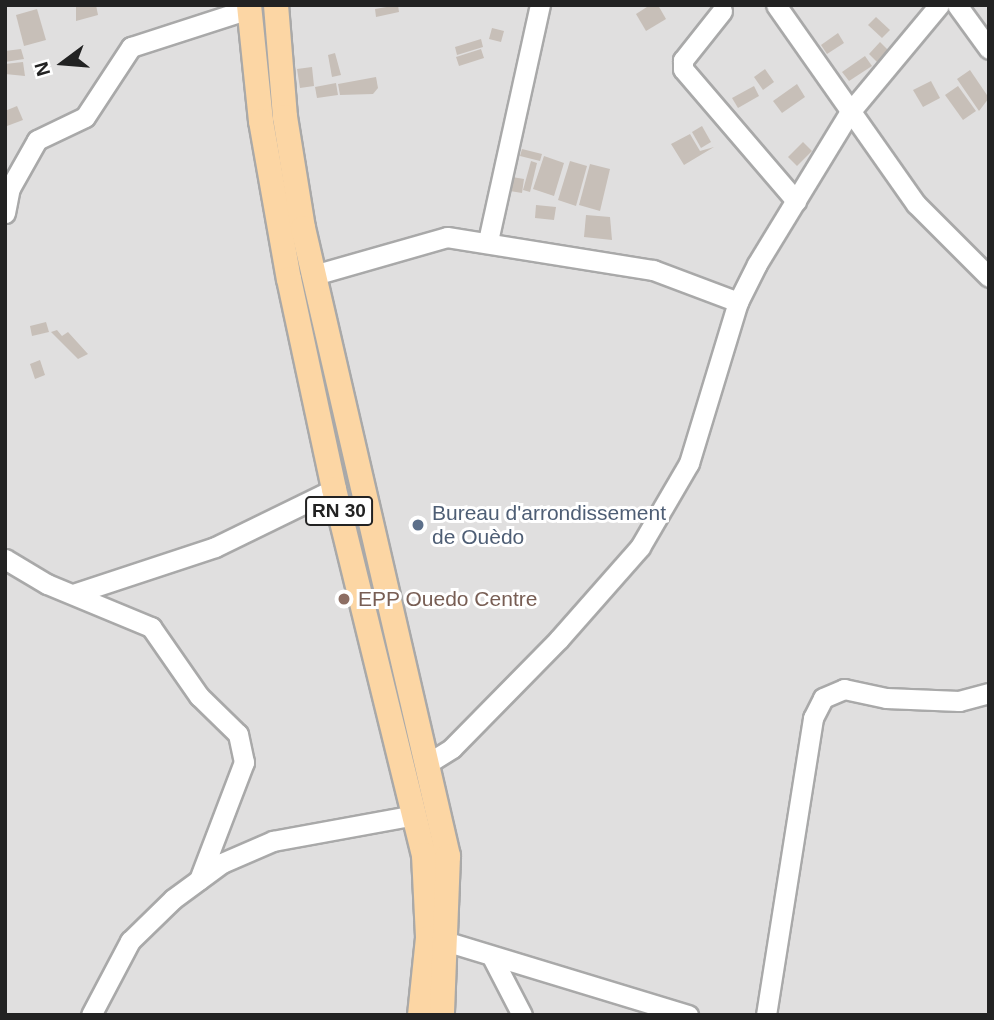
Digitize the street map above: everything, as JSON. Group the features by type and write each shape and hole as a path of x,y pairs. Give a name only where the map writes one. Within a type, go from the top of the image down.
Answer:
{"main road":[{"name":"RN 30","path":"276,5 285,117 314,275 430,762 448,856 448,942 442,1015"},
{"name":"RN 30","path":"249,7 279,230 334,489 424,855 428,938 420,1015"}],"street":[{"path":"488,241 540,5"},
{"path":"776,5 849,113 935,228 989,277"},
{"path":"430,762 452,748 559,639 640,547 689,463 738,302 849,113 939,5"},
{"path":"957,5 989,49"},
{"path":"5,214 10,188 37,141 85,117 131,47 249,7"},
{"path":"722,11 683,61 683,69 796,201"},
{"path":"314,275 447,237 488,241 653,270 738,302"},
{"path":"76,593 215,547 334,489"},
{"path":"5,559 151,627 199,696 243,746 244,762 199,880"},
{"path":"766,1015 813,718 822,698 844,689 886,698 946,701 973,701 989,693"},
{"path":"91,1015 130,941 199,880 273,841 415,815"},
{"path":"448,942 493,959 530,964 688,1015"},
{"path":"493,959 522,1015"}],"shaded area":[{"path":"5,5 989,5 989,1015 5,1015"}],"building":[{"path":"76,5 96,5 98,15 76,21"},
{"path":"398,5 399,12 376,17 375,9"},
{"path":"650,5 658,5 666,19 646,31 636,14"},
{"path":"37,9 46,40 24,46 16,15"},
{"path":"876,17 890,30 882,38 868,25"},
{"path":"492,28 504,31 501,42 489,39"},
{"path":"838,33 844,43 827,54 821,45"},
{"path":"481,39 483,47 457,55 455,47"},
{"path":"880,42 889,51 878,63 869,54"},
{"path":"21,49 24,59 5,62 5,51"},
{"path":"481,49 484,58 459,66 456,57"},
{"path":"335,53 341,75 332,77 328,55"},
{"path":"865,56 872,66 849,81 842,72"},
{"path":"23,62 25,76 5,74 5,64"},
{"path":"312,67 314,86 300,88 297,69"},
{"path":"765,69 774,82 763,90 754,77"},
{"path":"970,70 989,98 979,111 957,79"},
{"path":"376,77 378,88 373,94 340,95 338,84"},
{"path":"931,81 940,98 923,107 913,90"},
{"path":"336,83 338,95 317,98 315,87"},
{"path":"797,84 805,97 782,113 773,101"},
{"path":"754,86 759,96 738,108 732,98"},
{"path":"958,86 976,111 963,120 945,95"},
{"path":"17,106 23,120 7,126 5,111"},
{"path":"702,126 711,142 701,148 692,132"},
{"path":"690,134 700,151 714,147 684,165 671,144"},
{"path":"803,142 812,151 797,166 788,157"},
{"path":"522,149 542,154 540,161 520,156"},
{"path":"544,156 564,163 554,196 533,189"},
{"path":"531,161 537,163 530,192 523,190"},
{"path":"570,161 587,166 576,206 558,200"},
{"path":"590,164 610,169 600,211 579,205"},
{"path":"512,177 524,179 522,193 510,191"},
{"path":"536,205 556,207 554,220 535,218"},
{"path":"586,215 610,217 612,240 584,237"},
{"path":"46,322 49,332 32,336 30,326"},
{"path":"57,330 62,336 68,332 88,354 78,359 51,332"},
{"path":"40,360 45,375 35,379 30,364"}],"place":[{"name":"Bureau d'arrondissement de Ouèdo","path":"418,525"},
{"name":"EPP Ouedo Centre","path":"344,599"}]}
